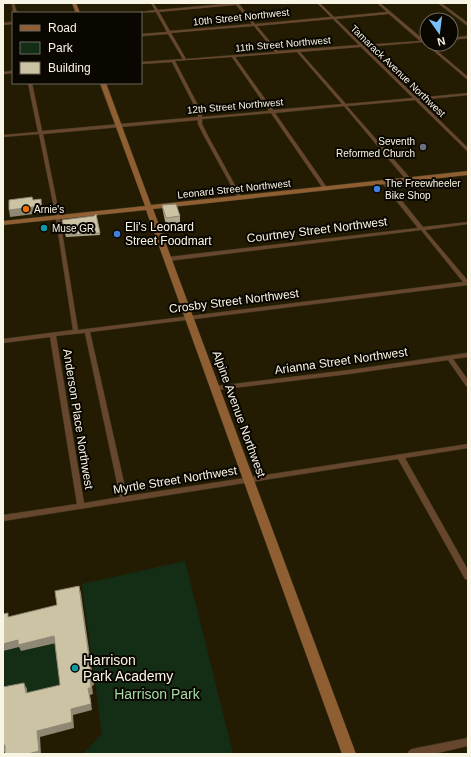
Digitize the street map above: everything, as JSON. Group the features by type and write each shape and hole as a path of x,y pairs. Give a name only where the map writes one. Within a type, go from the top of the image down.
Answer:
{"main road":[{"name":"Alpine Avenue Northwest","path":"104,84 350,754"},
{"name":"Leonard Street Northwest","path":"3,223 468,173"}],"street":[{"path":"152,3 185,60"},
{"path":"237,3 277,52"},
{"path":"142,12 245,3"},
{"name":"Tamarack Avenue Northwest","path":"318,3 360,46 468,150"},
{"path":"378,3 419,36"},
{"path":"439,3 468,25"},
{"name":"10th Street Northwest","path":"142,35 390,13"},
{"name":"11th Street Northwest","path":"142,64 419,41"},
{"path":"298,51 409,180"},
{"path":"437,52 468,79"},
{"path":"233,56 326,189"},
{"path":"173,61 200,113 200,124 240,198"},
{"path":"30,84 57,218 76,332"},
{"name":"12th Street Northwest","path":"3,136 468,94"},
{"path":"384,182 467,283"},
{"name":"Courtney Street Northwest","path":"168,259 468,223"},
{"name":"Crosby Street Northwest","path":"3,341 467,283"},
{"path":"87,331 124,500"},
{"name":"Anderson Place Northwest","path":"53,335 81,506"},
{"name":"Arianna Street Northwest","path":"216,388 349,372 468,355"},
{"path":"449,357 468,385"},
{"name":"Myrtle Street Northwest","path":"3,518 468,446"},
{"path":"400,456 468,577"},
{"path":"412,754 468,742"}],"green space":[{"name":"Harrison Park","path":"185,561 233,754 83,754 102,734 82,584"},
{"path":"55,631 62,692 28,700 27,690 3,695 3,651 20,647 21,651 46,645"}],"building":[{"path":"32,197 33,200 41,199 41,206 9,210 9,200"},
{"path":"176,204 180,216 166,218 162,205"},
{"path":"96,214 100,233 66,235 62,220 94,216"},
{"name":"Harrison Park Academy","path":"79,586 92,678 90,679 91,688 88,688 91,704 71,709 72,722 37,731 39,751 28,754 5,754 5,745 3,745 3,687 24,683 26,693 60,685 54,636 18,645 18,640 3,644 3,614 8,613 8,617 57,605 55,591"}],"place":[{"name":"Seventh Reformed Church","path":"423,147"},
{"name":"The Freewheeler Bike Shop","path":"377,189"},
{"name":"Arnie's","path":"26,209"},
{"name":"Muse GR","path":"44,228"},
{"name":"Eli's Leonard Street Foodmart","path":"117,234"},
{"name":"Harrison Park Academy","path":"75,668"}]}
